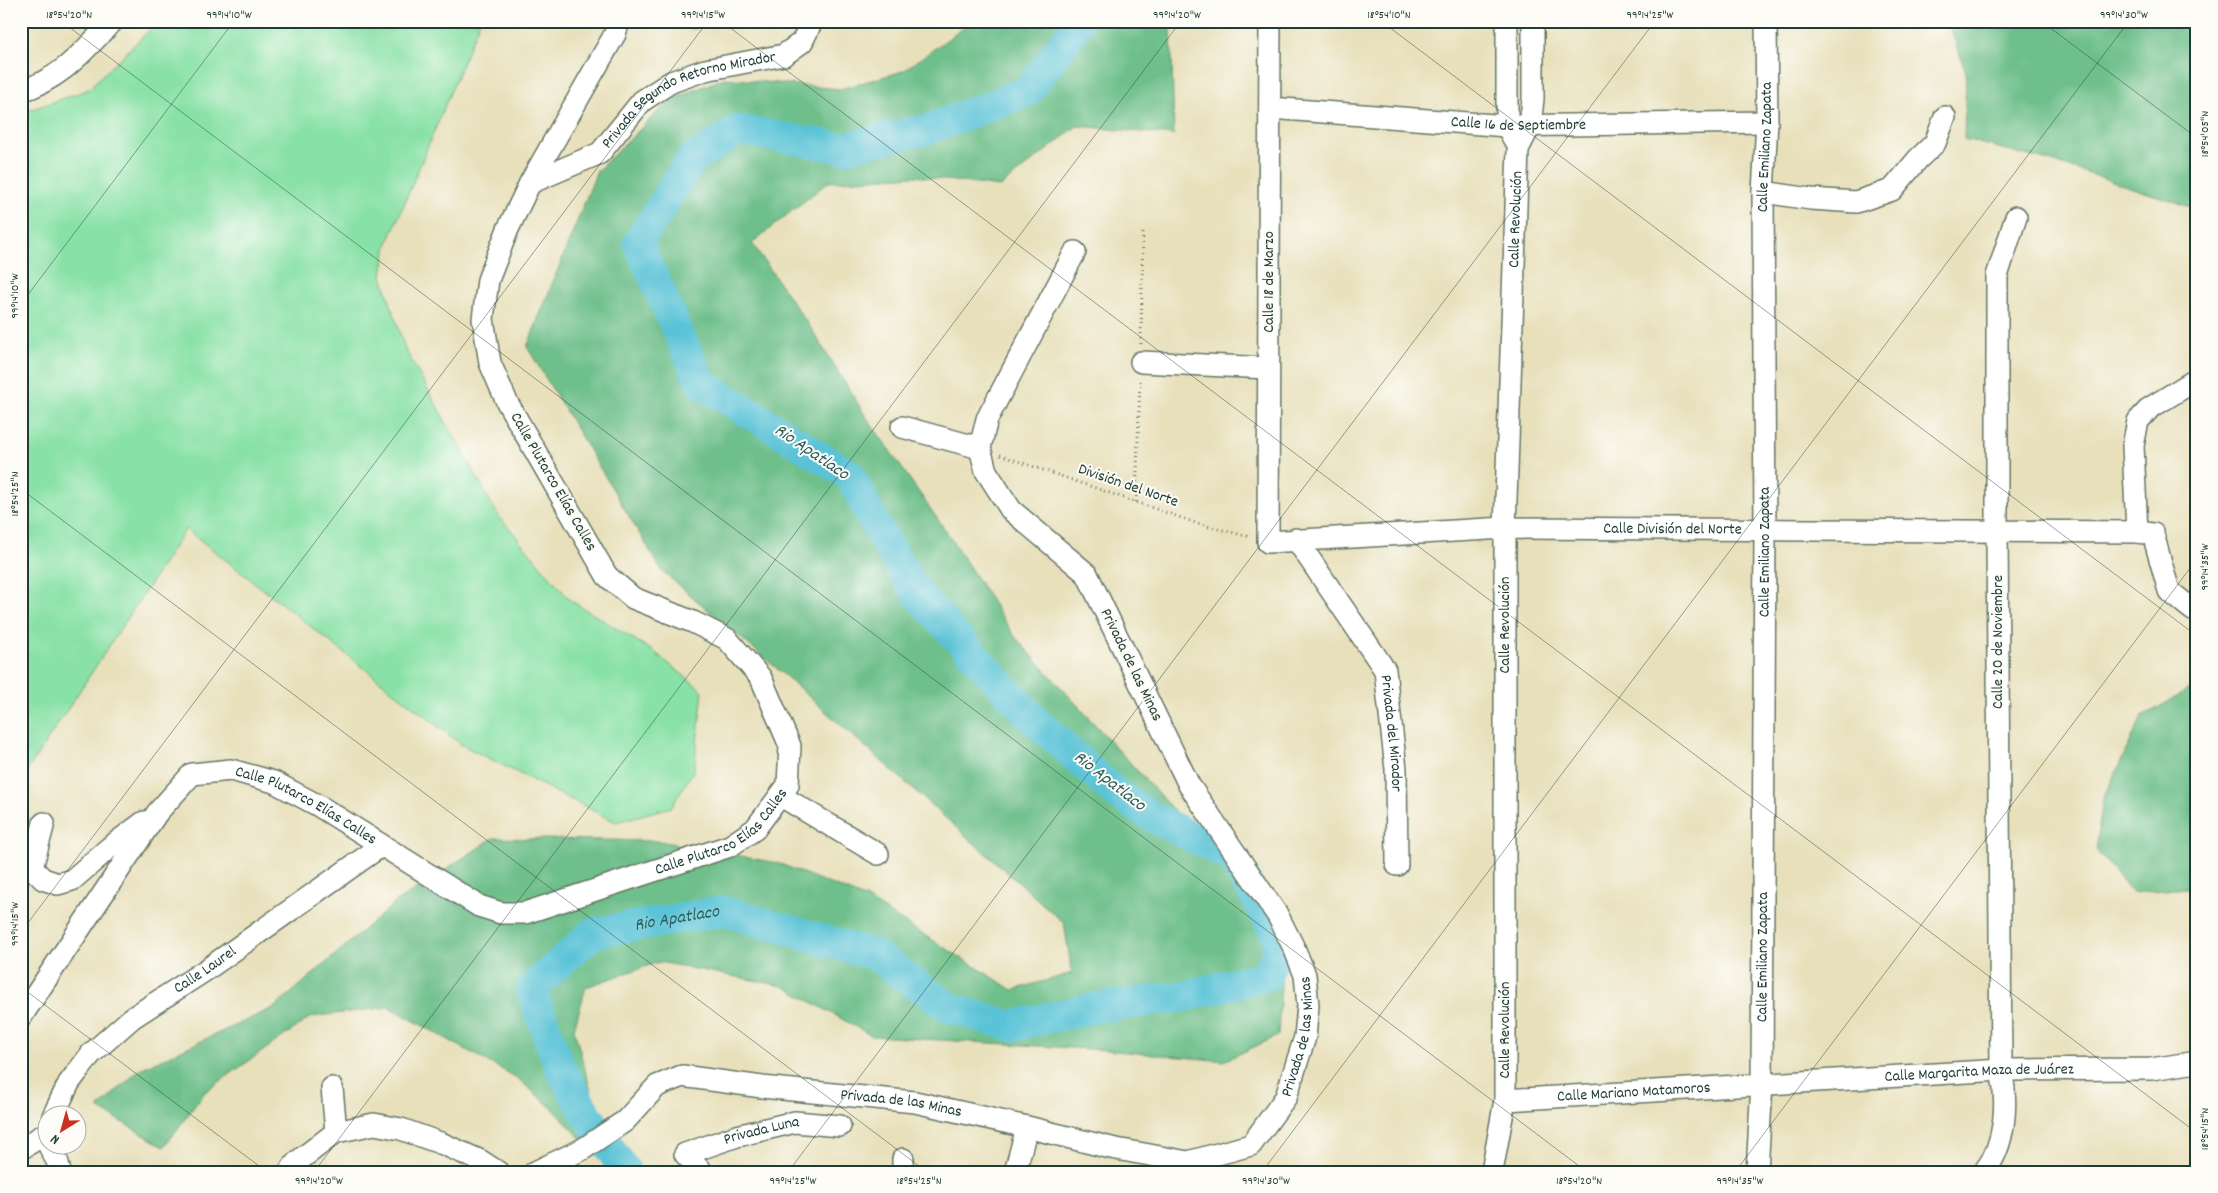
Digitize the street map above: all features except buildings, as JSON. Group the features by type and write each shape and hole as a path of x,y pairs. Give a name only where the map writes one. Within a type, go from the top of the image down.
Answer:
{"street":[{"path":"21,91 40,85 62,72 113,21"},
{"name":"Calle Plutarco Elías Calles","path":"21,1017 157,813 192,774 230,770 274,782 319,806 479,906 501,913 526,914 730,846 754,829 788,785 790,746 761,678 728,639 693,622 633,598 607,576 507,402 490,363 483,319 488,280 508,229 530,183 615,34 619,21"},
{"name":"Privada Segundo Retorno Mirador","path":"530,183 600,153 642,101 671,82 704,70 784,55 802,42 812,21"},
{"name":"Calle 18 de Marzo","path":"1268,542 1270,21"},
{"name":"Calle Revolución","path":"1507,21 1507,126 1518,149"},
{"name":"Calle Revolución","path":"1492,1172 1505,1100 1505,528 1518,149 1530,126 1533,100 1533,21"},
{"name":"Calle Emiliano Zapata","path":"1756,1172 1762,1083 1765,528 1763,192 1767,122 1766,21"},
{"name":"Calle 16 de Septiembre","path":"1270,108 1507,126 1767,122"},
{"path":"1763,192 1811,199 1856,202 1892,190 1918,159 1935,143 1945,117"},
{"name":"Calle 20 de Noviembre","path":"1984,1172 1997,1148 2006,1090 2001,1070 1997,276 2016,217"},
{"name":"Privada de las Minas","path":"536,1172 583,1149 625,1121 657,1086 682,1076 915,1102 1111,1148 1188,1162 1251,1145 1286,1097 1305,1037 1308,1006 1305,975 1295,950 1278,916 1189,786 1087,574 1011,510 986,471 980,448 987,419 1074,252"},
{"path":"1141,362 1268,368"},
{"path":"2197,379 2150,408 2138,421 2133,446 2137,532 2153,534 2169,591 2194,610 2197,610"},
{"path":"902,427 980,448"},
{"name":"Calle División del Norte","path":"1268,542 1505,528 1765,528 2137,532"},
{"name":"Privada del Mirador","path":"1296,539 1385,670 1396,769 1397,865"},
{"path":"781,796 878,854"},
{"path":"44,823 32,868 43,879 58,884 72,880 109,848 157,813"},
{"name":"Calle Laurel","path":"57,1106 69,1083 91,1054 132,1018 206,970 381,846"},
{"name":"Calle Margarita Maza de Juárez","path":"1762,1083 2001,1070 2151,1069 2197,1062"},
{"name":"Calle Mariano Matamoros","path":"1505,1100 1762,1083"},
{"path":"332,1088 336,1132"},
{"name":"Privada Luna","path":"702,1172 685,1154 737,1136 795,1122 840,1126"},
{"path":"290,1172 297,1162 336,1132 374,1124 401,1129 443,1144 498,1172"},
{"path":"1015,1172 1027,1127"},
{"path":"21,1149 38,1141"},
{"path":"55,1156 60,1172"}],"path":[{"name":"División del Norte","path":"980,448 1202,524 1268,542"}],"green space":[{"path":"159,21 480,21 387,245 382,276 405,349 498,515 570,600 653,651 703,691 694,770 671,807 616,822 462,745 186,529 21,780 21,113 87,90"},
{"path":"693,21 717,21 691,29"},
{"path":"973,21 1171,21 1174,135 1077,126 1000,187 915,176 828,182 752,243 812,330 865,415 948,534 1015,637 1177,814 1232,879 1282,971 1278,1036 1224,1061 1105,1050 872,1036 783,986 659,962 586,987 574,1029 593,1099 613,1142 642,1172 613,1172 552,1108 517,1078 389,1007 311,1017 205,1092 164,1147 98,1108 140,1069 275,1007 396,902 493,838 659,841 778,863 865,898 1013,990 1072,973 1064,923 781,672 662,571 527,347 597,171 670,100 724,78 840,89 903,71"},
{"path":"1948,21 2197,21 2197,209 2056,163 1964,139 1966,73"},
{"path":"2197,685 2197,887 2133,893 2096,850 2103,799 2142,717"}],"waterway":[{"name":"Rio Apatlaco","path":"626,1172 584,1110 561,1070 531,989 593,933 723,911 875,955 950,1008 1011,1026 1094,1008 1181,997 1267,975 1281,942 1232,857 1156,819 1117,794 1032,718 918,595 875,524 850,475 701,383 638,243 692,159 739,130 843,148 929,129 1028,91 1080,21"}]}
